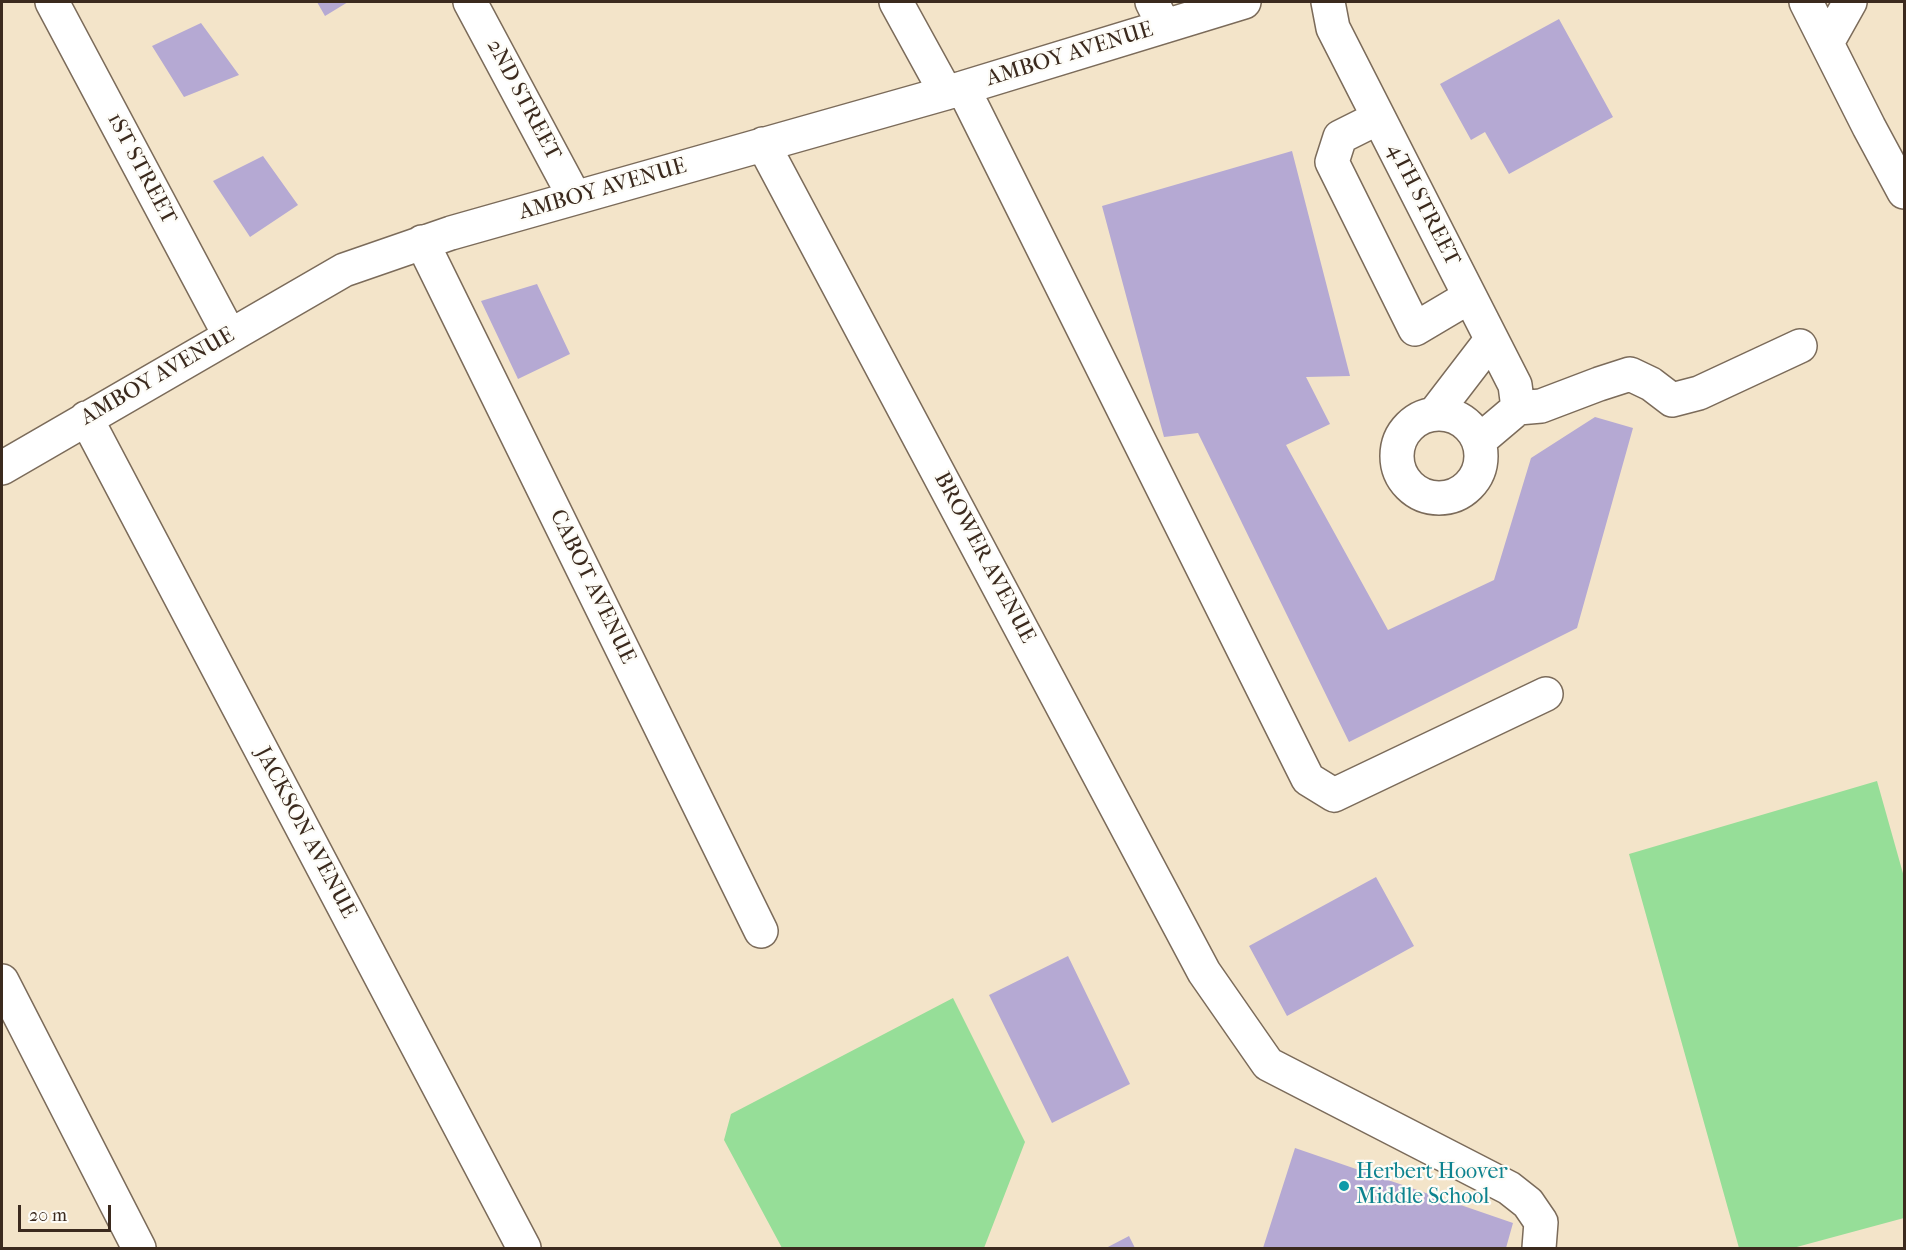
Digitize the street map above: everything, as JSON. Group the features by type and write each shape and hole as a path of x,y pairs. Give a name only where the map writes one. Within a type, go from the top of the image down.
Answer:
{"street":[{"name":"1ST STREET","path":"52,2 230,336"},
{"name":"2ND STREET","path":"471,2 575,198"},
{"path":"896,2 955,90 1308,779 1334,795 1546,694"},
{"name":"AMBOY AVENUE","path":"2,468 344,270 451,233 955,90 1158,14 1244,2"},
{"name":"4TH STREET","path":"1328,2 1333,28 1515,385 1518,408"},
{"path":"1806,2 1869,127 1905,192"},
{"path":"1827,43 1850,2"},
{"path":"1378,118 1340,136 1332,162 1415,329 1469,297"},
{"name":"BROWER AVENUE","path":"763,144 1204,972 1268,1064 1509,1188 1528,1203 1541,1222 1539,1248"},
{"name":"CABOT AVENUE","path":"422,243 761,931"},
{"path":"1435,413 1491,340"},
{"path":"1479,441 1518,408 1541,406 1630,374 1651,384 1672,400 1699,393 1800,346"},
{"path":"1435,413 1449,414 1462,420 1472,429 1479,441 1481,454 1479,469 1473,481 1463,490 1450,496 1436,498 1422,495 1402,477 1397,464 1397,449 1401,436 1421,417 1435,413"},
{"name":"JACKSON AVENUE","path":"86,418 524,1248"},
{"path":"2,981 139,1248"}],"green space":[{"path":"1877,781 1904,877 1904,1218 1793,1248 1739,1248 1629,854"},
{"path":"953,998 1025,1142 984,1248 782,1248 724,1140 731,1114"}],"building":[{"path":"317,2 348,2 325,16"},
{"path":"1559,19 1613,117 1509,174 1485,132 1471,140 1440,84"},
{"path":"201,23 239,75 184,97 152,46"},
{"path":"1292,151 1350,376 1306,377 1330,424 1286,445 1388,630 1494,580 1531,458 1595,417 1633,428 1577,628 1349,742 1198,433 1164,437 1102,206"},
{"path":"263,156 298,205 250,237 213,181"},
{"path":"537,284 570,354 518,379 481,301"},
{"path":"1376,877 1414,946 1287,1016 1249,946"},
{"path":"1068,956 1130,1084 1052,1123 989,995"},
{"name":"Herbert Hoover Middle School","path":"1295,1148 1513,1223 1506,1248 1263,1248"},
{"path":"1129,1236 1135,1248 1106,1248"}],"place":[{"name":"Herbert Hoover Middle School","path":"1344,1186"}]}
